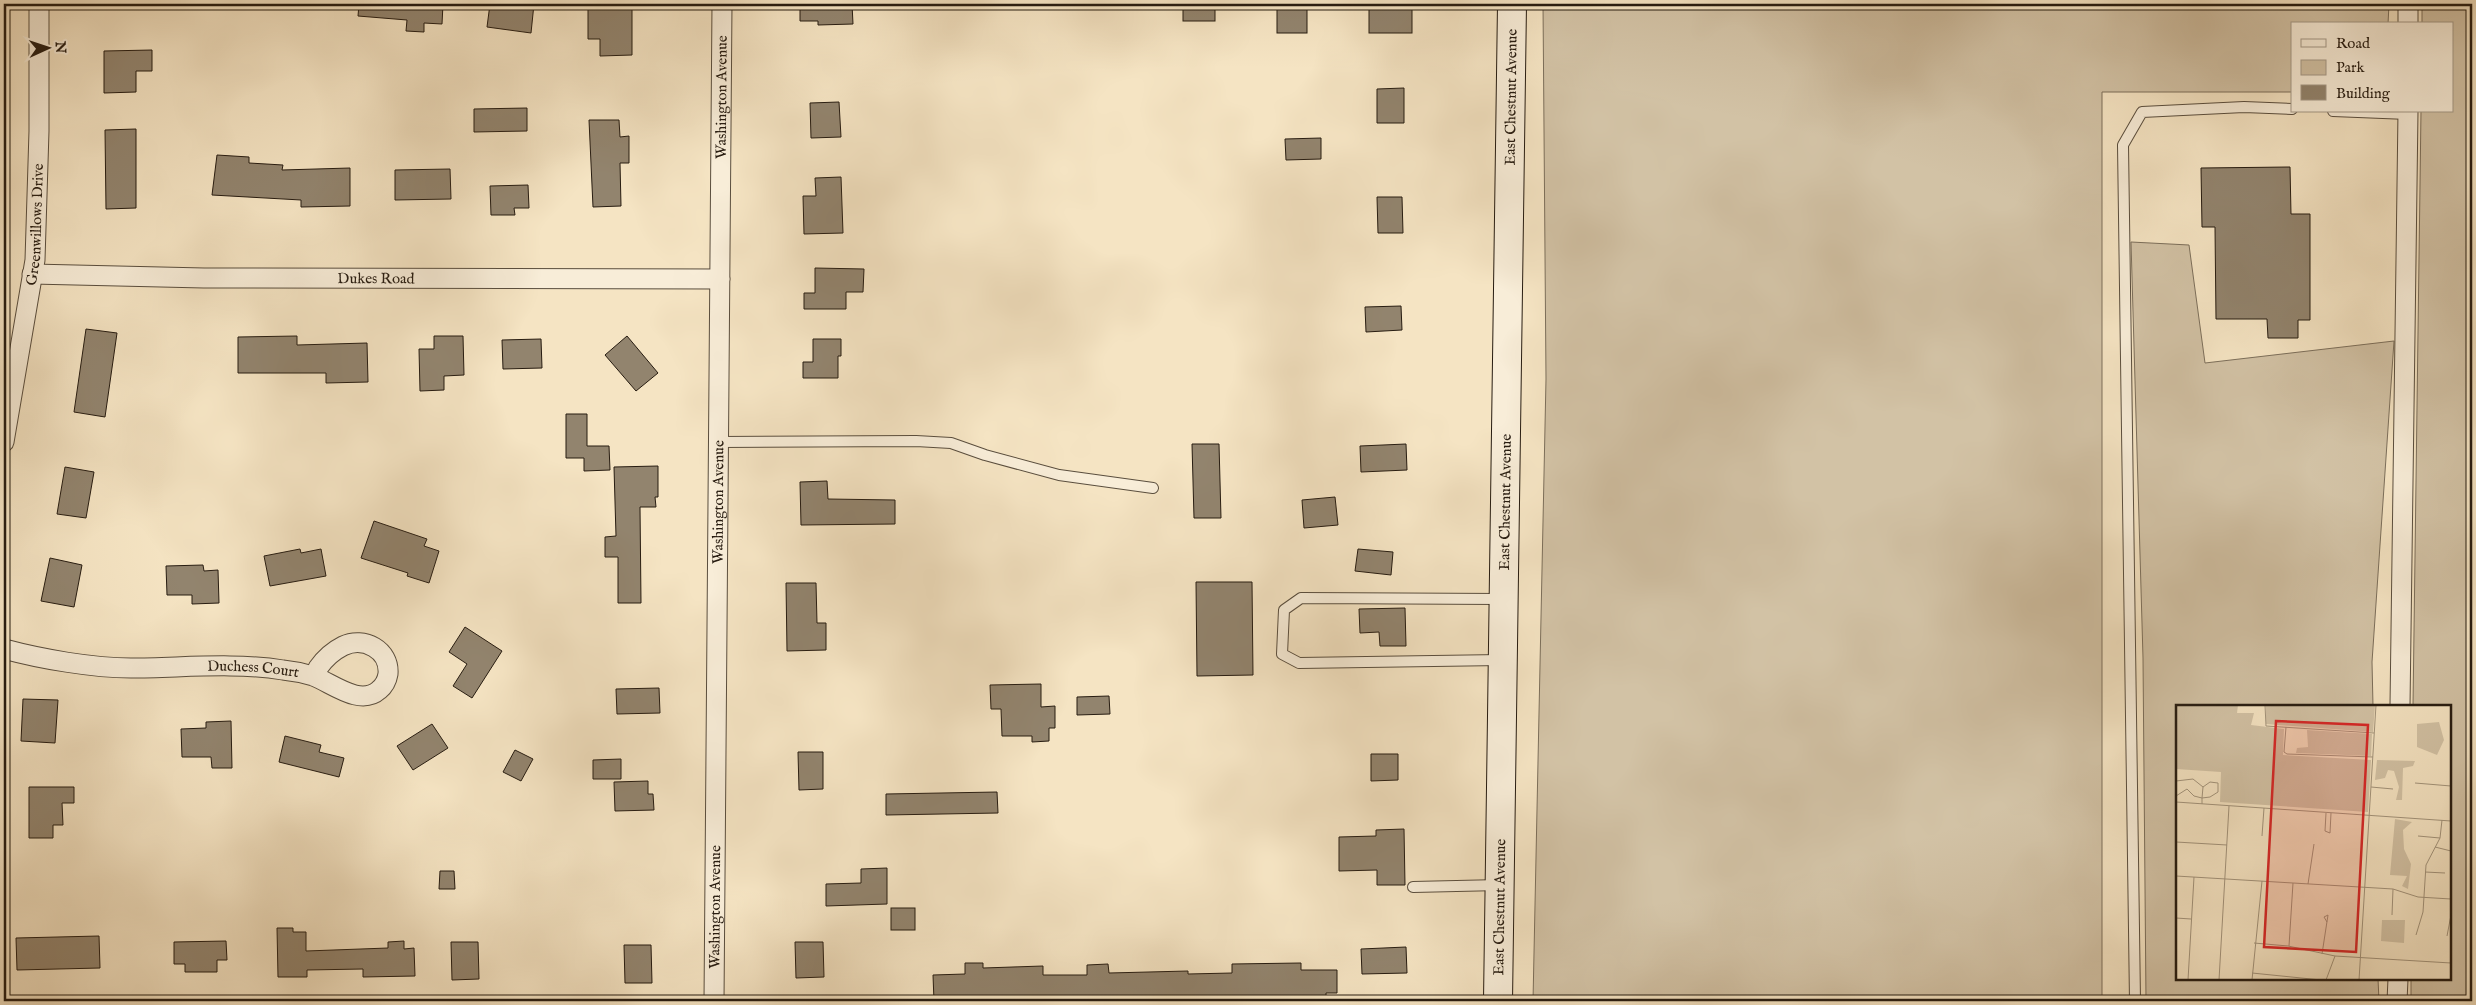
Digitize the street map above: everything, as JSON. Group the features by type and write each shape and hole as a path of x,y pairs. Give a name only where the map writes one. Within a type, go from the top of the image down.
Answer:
{"street":[{"name":"Greenwillows Drive","path":"4,442 32,274 39,131 39,4"},
{"name":"Washington Avenue","path":"714,1001 722,4"},
{"name":"East Chestnut Avenue","path":"1498,1001 1501,884 1501,660 1512,4"},
{"path":"2408,4 2408,22"},
{"path":"2400,705 2408,113"},
{"name":"Dukes Road","path":"32,274 204,278 720,279"},
{"name":"Duchess Court","path":"4,649 99,667 274,668 312,676 348,693 364,697 373,695 380,690 388,675 386,658 380,650 363,643 343,646 325,657 318,668"},
{"path":"2398,980 2398,1001"}],"lane":[{"path":"2135,1001 2123,145 2142,112 2244,107 2291,110"},
{"path":"2370,112 2408,113"},
{"path":"719,442 916,441 951,443 985,455 1059,475 1153,488"},
{"path":"1501,660 1299,664 1282,654 1284,610 1301,598 1502,599"},
{"path":"1412,887 1501,884"}],"green space":[{"path":"1543,4 2389,4 2388,22 2291,22 2291,92 2102,92 2102,1001 1533,1001 1546,379"},
{"path":"2422,4 2472,4 2472,1001 2411,1001 2411,980 2451,980 2451,705 2413,705 2421,112 2454,112 2454,22 2422,22"},
{"path":"2131,242 2189,245 2205,363 2394,341 2372,662 2373,705 2176,705 2176,980 2378,980 2379,1001 2146,1001 2143,658"}],"building":[{"path":"359,4 443,4 442,24 424,23 424,32 406,31 407,20 358,16"},
{"path":"490,4 534,4 531,33 487,27"},
{"path":"588,4 632,4 632,55 600,56 600,39 588,39"},
{"path":"800,4 852,4 853,24 818,25 818,21 800,21"},
{"path":"1183,4 1215,4 1215,21 1183,21"},
{"path":"1277,4 1307,4 1307,33 1277,33"},
{"path":"1369,4 1412,4 1412,33 1369,33"},
{"path":"152,50 152,71 136,71 136,92 104,93 104,51"},
{"path":"1404,88 1404,123 1377,123 1377,89"},
{"path":"839,102 841,137 811,138 810,103"},
{"path":"527,108 527,131 474,132 474,109"},
{"path":"589,120 619,120 620,137 629,136 629,163 620,163 621,206 593,207"},
{"path":"136,129 136,208 106,209 105,130"},
{"path":"1321,138 1321,159 1286,160 1285,139"},
{"path":"217,155 249,157 249,163 283,165 282,170 350,168 350,206 301,207 301,200 212,195"},
{"path":"2290,167 2291,214 2310,214 2310,320 2298,320 2298,338 2268,338 2267,319 2216,319 2215,227 2202,227 2201,168"},
{"path":"450,169 451,199 395,200 395,170"},
{"path":"841,177 843,233 804,234 803,196 816,196 815,178"},
{"path":"528,185 529,208 514,208 515,215 491,215 490,186"},
{"path":"1377,197 1402,197 1403,233 1378,233"},
{"path":"815,268 864,269 863,292 846,292 846,309 804,309 804,293 815,293"},
{"path":"1401,306 1402,330 1366,332 1365,307"},
{"path":"86,329 117,333 105,417 74,412"},
{"path":"297,336 297,345 367,343 368,382 326,383 326,373 238,373 238,337"},
{"path":"434,336 463,336 464,375 444,376 444,390 420,391 419,349 434,349"},
{"path":"627,336 658,373 636,391 605,355"},
{"path":"541,339 542,368 503,369 502,340"},
{"path":"813,339 841,339 841,356 838,356 838,378 803,378 803,362 813,362"},
{"path":"566,414 587,414 587,446 609,446 610,470 584,471 584,458 566,458"},
{"path":"1192,444 1219,444 1221,518 1194,518"},
{"path":"1406,444 1407,470 1361,472 1360,446"},
{"path":"658,466 658,497 655,497 656,507 640,507 641,603 618,603 618,557 605,557 605,537 616,536 614,467"},
{"path":"65,467 94,472 86,518 57,514"},
{"path":"827,481 828,499 895,500 895,524 801,525 800,482"},
{"path":"1335,497 1338,525 1304,528 1302,500"},
{"path":"374,521 427,539 424,546 439,551 429,583 407,576 408,573 361,558"},
{"path":"300,549 301,553 321,549 326,576 270,586 264,556"},
{"path":"1358,549 1393,552 1391,575 1355,571"},
{"path":"50,558 82,565 74,607 41,601"},
{"path":"203,565 204,571 218,570 219,603 192,604 192,595 167,595 166,566"},
{"path":"1196,582 1252,582 1253,675 1197,676"},
{"path":"786,583 816,583 817,623 826,623 826,650 787,651"},
{"path":"1405,608 1406,646 1380,646 1379,632 1360,633 1359,609"},
{"path":"465,627 502,651 472,698 453,686 467,664 449,652"},
{"path":"1041,684 1041,707 1055,706 1055,728 1049,728 1049,741 1032,742 1032,736 1002,736 1001,709 991,709 990,685"},
{"path":"659,688 660,713 617,714 616,689"},
{"path":"1109,696 1110,714 1077,715 1077,697"},
{"path":"23,699 58,700 55,743 21,741"},
{"path":"231,721 232,768 212,768 211,757 182,757 181,729 206,728 206,722"},
{"path":"432,724 448,748 413,770 397,746"},
{"path":"285,736 321,745 319,752 344,758 339,777 279,762"},
{"path":"515,750 533,759 521,781 503,772"},
{"path":"798,752 823,752 823,789 799,790"},
{"path":"1371,754 1398,754 1398,780 1371,781"},
{"path":"621,759 621,779 593,779 593,760"},
{"path":"648,781 648,794 653,794 654,810 615,811 614,782"},
{"path":"29,787 74,787 74,803 62,803 63,825 53,825 53,838 29,838"},
{"path":"997,792 998,813 886,815 886,794"},
{"path":"1404,829 1405,885 1377,885 1377,870 1339,871 1339,837 1376,836 1376,830"},
{"path":"887,868 887,904 826,906 826,884 861,883 861,869"},
{"path":"440,871 454,871 455,889 439,889"},
{"path":"891,908 915,908 915,930 891,930"},
{"path":"277,928 293,928 293,932 306,932 306,951 388,948 388,942 404,941 404,949 414,948 415,976 363,977 363,969 307,970 307,977 278,977"},
{"path":"99,936 100,968 17,970 16,938"},
{"path":"226,941 227,960 217,960 217,972 185,972 185,964 174,964 174,942"},
{"path":"451,942 478,942 479,979 452,980"},
{"path":"795,942 823,942 824,977 796,978"},
{"path":"624,945 651,945 652,983 625,983"},
{"path":"1406,947 1407,973 1362,974 1361,949"},
{"path":"965,963 983,963 983,968 1043,966 1043,975 1087,975 1087,965 1108,964 1109,973 1188,971 1188,974 1232,973 1232,964 1301,963 1301,970 1337,970 1337,993 1326,993 1326,999 1254,1001 1208,1001 1208,997 1071,1001 1071,996 934,1001 933,975 965,974"}]}
